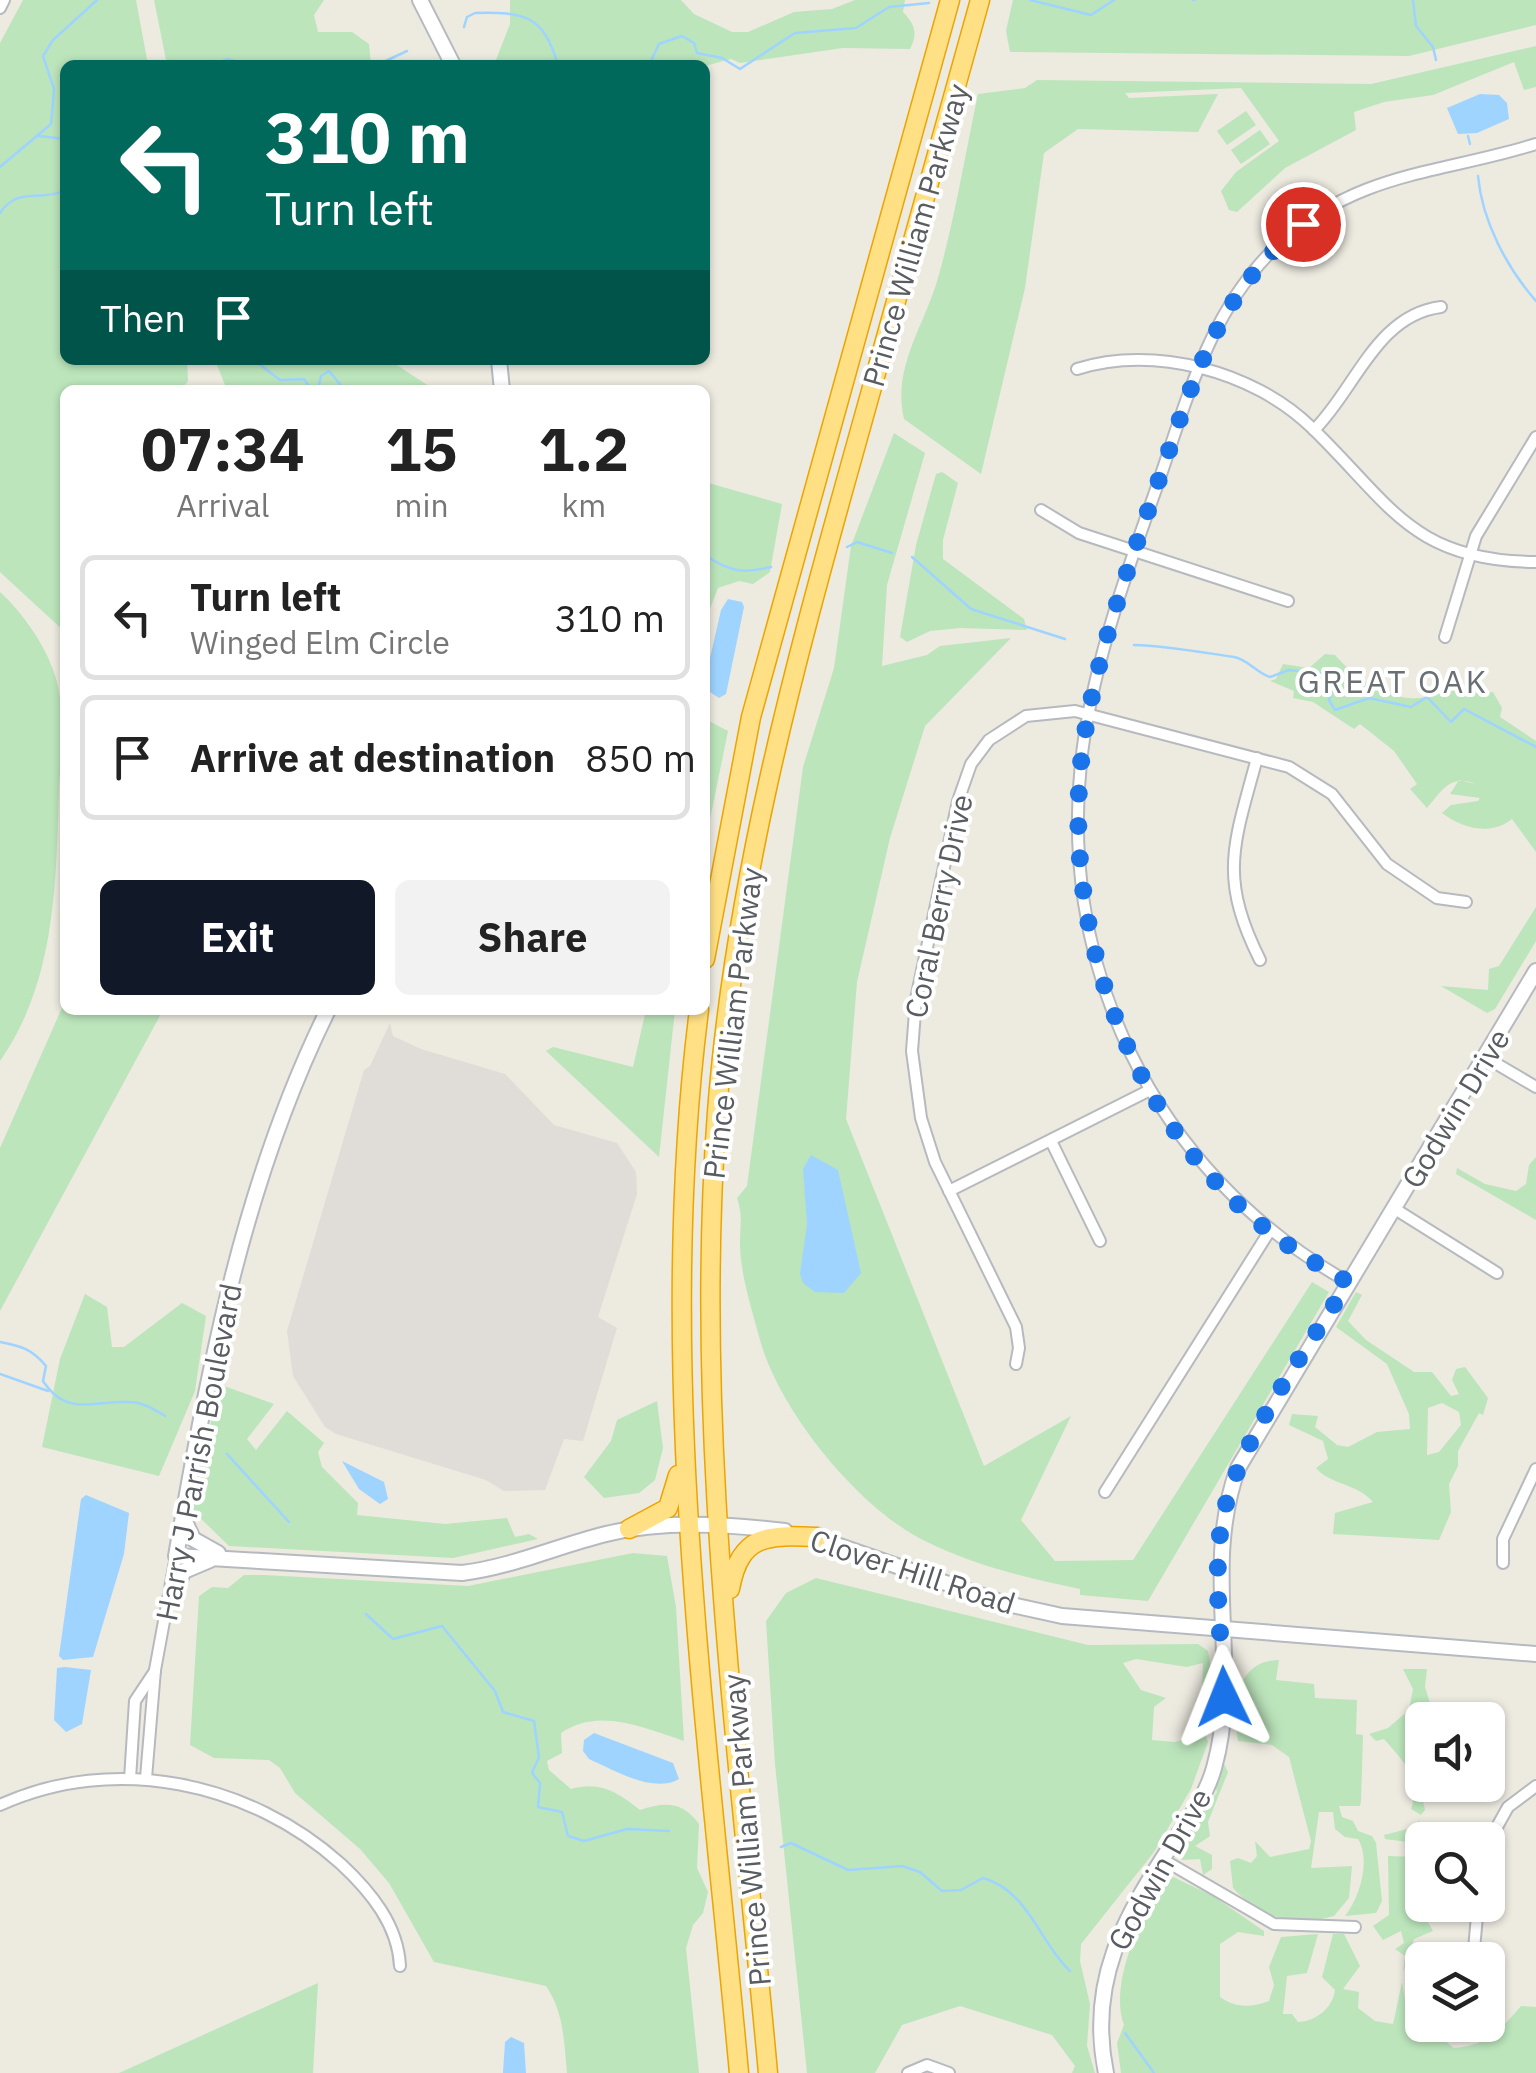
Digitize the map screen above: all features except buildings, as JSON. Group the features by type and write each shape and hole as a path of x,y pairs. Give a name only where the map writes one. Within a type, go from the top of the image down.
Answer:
{"highway":[{"name":"Prince William Parkway","path":"710,933 751,717 950,0"},
{"name":"Prince William Parkway","path":"768,2073 719,1525 709,1333 713,1178 724,1036 746,883 786,699 980,0"},
{"name":"Prince William Parkway","path":"698,1015 682,1218 683,1430 739,2073"},
{"path":"629,1529 672,1503 683,1430"},
{"path":"726,1609 735,1564 750,1546 774,1537 818,1537"}],"street":[{"path":"0,8 4,0"},
{"path":"420,0 451,60"},
{"path":"1348,1282 1269,1232 1200,1164 1150,1090 1112,1005 1084,901 1080,799 1089,714 1135,550 1198,368 1244,281 1282,242 1329,206 1392,177 1536,145"},
{"path":"1314,430 1337,405 1366,359 1398,325 1420,311 1441,307"},
{"path":"1078,369 1138,358 1198,368 1258,391 1314,430 1366,490 1398,518 1468,555 1536,562"},
{"path":"1445,637 1468,555 1487,514 1536,437"},
{"path":"1041,510 1078,533 1288,601"},
{"name":"Coral Berry Drive","path":"1016,1364 1020,1348 1016,1326 949,1191 918,1107 913,1025 962,788 981,749 1014,722 1058,710 1089,714 1289,767 1319,783 1347,810 1387,864 1437,898 1466,902"},
{"path":"1257,758 1231,870 1236,908 1260,960"},
{"name":"Godwin Drive","path":"1106,2073 1099,2021 1104,1973 1123,1924 1199,1804 1214,1768 1223,1715 1221,1528 1238,1468 1536,971"},
{"name":"Harry J Parrish Boulevard","path":"146,1778 155,1670 201,1404 244,1224 280,1121 326,1015"},
{"path":"1485,1057 1536,1087"},
{"path":"949,1191 1150,1090"},
{"path":"1051,1141 1100,1241"},
{"path":"1395,1208 1497,1273"},
{"path":"1104,1492 1269,1232"},
{"path":"1504,1564 1502,1544 1536,1469"},
{"path":"182,1516 198,1544 233,1559"},
{"name":"Clover Hill Road","path":"176,1556 462,1573 508,1565 629,1529 719,1525 818,1537 1032,1611 1536,1654"},
{"path":"168,1603 184,1571 216,1558"},
{"name":"Harry J Parrish Boulevard","path":"130,1779 135,1702 155,1670"},
{"path":"0,1804 46,1788 146,1778 240,1801 308,1836 356,1878 399,1938 400,1966"},
{"path":"1497,1822 1536,1786"},
{"path":"1162,1859 1274,1924 1355,1927"},
{"path":"908,2073 927,2065 949,2073"}],"shaded area":[{"path":"390,1023 393,1036 421,1049 505,1074 554,1125 617,1143 636,1172 637,1194 598,1317 617,1328 583,1441 564,1439 545,1490 504,1491 486,1480 336,1434 325,1427 293,1376 287,1331 364,1070 370,1066"}],"green space":[{"path":"23,0 136,0 147,60 60,60 60,365 187,365 185,385 60,385 60,627 0,572 0,43"},
{"path":"154,0 324,0 314,15 318,32 352,32 369,44 371,60 166,60"},
{"path":"510,0 681,0 694,14 732,32 748,32 794,12 832,9 855,0 905,0 903,12 913,25 914,39 910,49 843,48 740,63 731,59 710,65 710,60 496,60 510,24"},
{"path":"1013,0 1536,0 1536,25 1409,56 1010,52 1006,31"},
{"path":"1536,46 1536,87 1524,90 1514,62 1433,95 1384,102 1354,112 1356,130 1285,168 1237,212 1229,210 1221,191 1236,172 1279,141 1241,88 1125,93 1129,98 1218,94 1198,132 1078,129 1044,153 1025,288 981,474 904,419 901,400 906,364 944,255 978,94 1025,88 1037,80 1371,84"},
{"path":"1246,111 1256,125 1227,145 1217,131"},
{"path":"1260,130 1270,144 1241,164 1231,150"},
{"path":"217,365 397,365 427,385 225,385"},
{"path":"894,433 925,453 887,585 882,666 927,655 940,646 1011,638 925,726 890,838 857,982 846,1119 984,1466 1071,1416 1021,1520 1055,1561 1133,1560 1312,1282 1329,1292 1148,1601 1080,1595 1080,1589 983,1565 927,1542 875,1507 826,1456 785,1397 760,1340 744,1279 737,1198 747,1186 803,767 834,668 851,546"},
{"path":"942,472 958,483 943,540 943,559 1024,619 1027,630 960,628 930,631 907,642 900,637 916,545 936,474"},
{"path":"710,483 782,504 770,572 753,584 739,581 718,588 710,609"},
{"path":"0,592 42,645 57,682 60,777 54,895 42,965 18,1030 0,1061"},
{"path":"1325,654 1335,655 1375,688 1406,698 1439,694 1455,685 1474,693 1493,692 1502,708 1500,717 1536,741 1536,852 1512,819 1486,829 1459,823 1442,813 1451,805 1480,798 1450,794 1458,781 1443,789 1427,808 1410,789 1417,784 1394,751 1360,724 1354,729 1313,702 1293,698 1294,691 1270,681 1276,679 1283,664 1309,668"},
{"path":"710,722 728,731 710,819"},
{"path":"1536,907 1536,941 1495,1009 1487,1013 1441,986 1488,990 1489,969 1499,966"},
{"path":"60,1012 160,1015 0,1311 0,1148"},
{"path":"645,1015 674,1015 659,1157 546,1051 553,1047 633,1067"},
{"path":"1536,1157 1536,1220 1456,1174 1457,1168 1485,1184 1516,1191 1526,1184 1529,1165"},
{"path":"1356,1292 1362,1295 1348,1321 1366,1340 1414,1372 1432,1372 1451,1396 1459,1394 1452,1380 1456,1369 1465,1367 1488,1398 1483,1415 1479,1413 1458,1451 1458,1466 1449,1484 1451,1512 1439,1540 1333,1534 1335,1513 1373,1502 1316,1468 1328,1459 1323,1441 1289,1425 1292,1414 1318,1416 1315,1427 1337,1445 1348,1447 1377,1432 1410,1429 1409,1414 1387,1364 1336,1327","holes":["1442,1403 1459,1412 1461,1425 1439,1452 1427,1455 1428,1408"]},
{"path":"85,1294 107,1307 112,1347 124,1347 182,1303 206,1316 195,1391 159,1476 42,1447 60,1359"},
{"path":"224,1386 274,1404 247,1439 256,1450 287,1411 324,1443 318,1452 322,1467 358,1503 357,1515 445,1524 507,1518 515,1537 529,1534 538,1539 453,1558 229,1546 192,1510 213,1412"},
{"path":"657,1401 663,1448 655,1480 639,1493 604,1498 584,1477 611,1441 617,1420"},
{"path":"633,1553 667,1556 676,1607 684,1741 622,1722 591,1721 561,1733 562,1753 547,1761 549,1770 571,1789 591,1786 608,1790 640,1810 672,1805 686,1811 699,1824 697,1868 708,1892 703,1913 693,1925 686,1948 699,2073 567,2073 560,2017 546,1986 434,1962 389,1883 360,1849 295,1793 280,1768 269,1760 214,1758 190,1745 199,1596 212,1587 228,1588 244,1575 468,1586"},
{"path":"816,1578 1088,1645 1198,1644 1208,1651 1212,1676 1202,1693 1203,1663 1187,1667 1136,1659 1123,1663 1141,1690 1166,1698 1154,1707 1152,1740 1175,1742 1205,1733 1208,1742 1191,1789 1154,1852 1081,1944 1080,1961 1090,2004 1087,2046 1095,2073 1072,2073 1075,2066 1052,2035 960,2006 902,2025 875,2073 807,2073 775,1764 766,1621 786,1593"},
{"path":"1279,1660 1276,1680 1314,1684 1315,1698 1357,1700 1356,1734 1363,1735 1361,1801 1360,1806 1339,1806 1342,1817 1353,1821 1358,1831 1372,1836 1376,1843 1382,1901 1376,1913 1345,1916 1359,1889 1364,1857 1358,1839 1345,1837 1335,1829 1333,1812 1319,1812 1311,1868 1352,1866 1349,1898 1334,1916 1305,1920 1279,1917 1255,1907 1233,1888 1230,1861 1238,1858 1251,1863 1257,1856 1255,1841 1270,1857 1309,1849 1311,1841 1289,1757 1272,1745 1238,1741 1240,1687 1254,1668"},
{"path":"1403,1669 1427,1669 1425,1687 1430,1702 1411,1702 1413,1689"},
{"path":"1405,1713 1405,1766 1384,1739 1376,1741 1369,1734 1388,1728"},
{"path":"1224,1764 1228,1772 1208,1822 1210,1836 1195,1846 1212,1855 1212,1869 1203,1875 1200,1859 1182,1860 1180,1851 1217,1792 1214,1782"},
{"path":"1413,1802 1423,1802 1425,1810 1421,1815 1411,1809"},
{"path":"1405,1830 1405,1842 1385,1839 1384,1835"},
{"path":"1388,1856 1405,1857 1405,1922 1428,1922 1433,1931 1405,1942 1405,1956 1395,1949 1404,1943 1401,1931 1383,1940 1373,1926 1389,1915"},
{"path":"1171,1876 1213,1896 1264,1931 1264,1936 1238,1932 1220,1944 1220,1997 1226,2001 1244,2006 1269,2001 1274,1985 1269,1967 1281,1937 1318,1934 1307,1973 1287,1976 1283,2014 1292,2014 1298,2022 1317,2017 1331,2003 1335,1990 1322,1977 1333,1934 1344,1934 1360,1966 1343,1989 1359,1992 1358,2008 1375,2021 1393,2024 1402,1982 1405,2042 1446,2042 1454,2048 1505,2042 1505,2023 1521,2006 1536,2007 1536,2073 1121,2073 1117,2043 1124,2025 1120,2008 1124,1968 1140,1926"},
{"path":"318,1983 313,2073 119,2073"}],"water":[{"path":"1480,94 1499,95 1507,103 1509,119 1477,133 1458,134 1447,108"},
{"path":"728,599 742,602 744,607 726,694 719,698 710,692 710,658 721,610"},
{"path":"811,1155 838,1170 861,1273 844,1293 815,1292 803,1283 800,1274 807,1224 803,1169"},
{"path":"342,1461 384,1482 388,1499 380,1504 359,1489"},
{"path":"86,1495 129,1513 124,1554 93,1657 63,1660 59,1656 81,1499"},
{"path":"57,1668 91,1670 82,1724 66,1732 54,1720"},
{"path":"594,1733 673,1763 679,1779 669,1783 646,1782 589,1759 583,1751 584,1740"},
{"path":"511,2037 524,2043 526,2073 503,2073 505,2042"}],"waterway":[{"path":"0,167 51,124 54,89 43,56 53,40 97,0"},
{"path":"1030,0 1091,15 1114,0"},
{"path":"1413,0 1416,26 1433,47 1436,60"},
{"path":"651,60 659,44 682,36 694,43 697,53 722,58 740,69 795,33 856,28 889,7 929,3"},
{"path":"464,27 467,17 475,13 529,19 546,35 556,60"},
{"path":"388,60 407,51"},
{"path":"225,60 231,60"},
{"path":"39,136 60,138"},
{"path":"1468,136 1470,144"},
{"path":"1478,176 1485,210 1498,243 1536,301"},
{"path":"0,213 22,197 60,192"},
{"path":"260,365 280,380 304,379 308,385"},
{"path":"319,385 321,376 329,371 341,385"},
{"path":"847,547 857,542 892,553"},
{"path":"912,557 971,609 1065,639"},
{"path":"710,558 737,570 771,567"},
{"path":"1134,645 1234,657 1270,677 1289,670 1337,675 1329,700 1335,710 1369,698 1411,707 1427,697 1451,722 1464,709 1536,747"},
{"path":"0,1342 26,1349 41,1360 46,1366 43,1381 62,1400 83,1405 134,1402 165,1416"},
{"path":"0,1374 48,1391"},
{"path":"227,1454 289,1522"},
{"path":"366,1614 393,1639 442,1626 495,1691 503,1712 534,1721 539,1757 532,1773 540,1783 538,1807 562,1812 568,1836 584,1841 627,1829 669,1831"},
{"path":"781,1847 791,1843 848,1870 902,1866 920,1872 942,1891 961,1890 983,1878 999,1885 1023,1905 1070,1971"},
{"path":"1125,2033 1154,2073"}],"district":[{"name":"GREAT OAK","path":"1393,681"}],"route":[{"path":"1224,1697 1218,1584 1225,1508 1251,1441 1348,1282 1308,1260 1243,1210 1200,1164 1150,1090 1112,1005 1090,933 1081,874 1080,799 1085,736 1101,668 1135,550 1205,352 1244,281 1303,224"}]}
